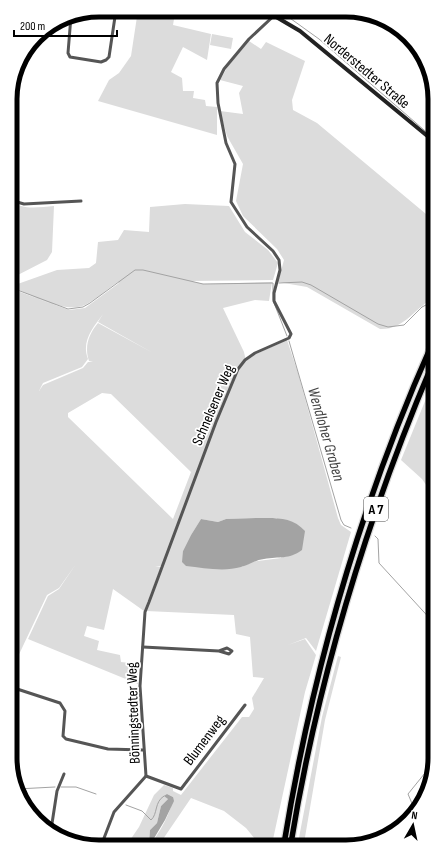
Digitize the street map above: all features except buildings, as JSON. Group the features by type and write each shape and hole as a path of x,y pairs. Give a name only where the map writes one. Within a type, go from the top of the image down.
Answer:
{"highway":[{"name":"A 7","path":"285,840 309,713 344,581 382,468 428,354"},
{"name":"A 7","path":"293,840 318,713 348,599 382,492 428,375"}],"main road":[{"name":"Norderstedter Straße","path":"282,17 325,50 428,136"}],"street":[{"path":"71,22 68,53 70,56 101,62 106,60 108,57 115,17"},
{"name":"Schnelsener Weg","path":"145,612 216,422 238,369 245,360 255,353 289,338 290,334 274,301 274,293 280,270 279,260 273,251 247,227 231,202 235,164 226,143 218,103 217,83 224,69 249,39 273,17"},
{"path":"17,202 24,204 81,202"},
{"name":"Bönningstedter Weg","path":"104,840 114,812 146,776 140,686 145,612"},
{"path":"142,647 219,652"},
{"path":"17,689 60,703 65,711 63,736 66,739 108,749 144,750"},
{"name":"Blumenweg","path":"146,776 181,789 245,705"},
{"path":"53,825 57,791 64,774"}],"shaded area":[{"path":"137,17 174,17 173,25 211,34 207,60 183,47 171,72 182,78 183,91 194,91 193,98 205,100 206,106 217,107 217,135 98,101 109,80 119,73 131,56"},
{"path":"212,34 233,38 231,49 210,45"},
{"path":"249,41 261,49 266,42 305,61 292,100 293,110 317,123 426,214 428,208 428,302 402,323 396,326 380,329 307,287 278,282 284,260 277,249 243,216 236,201 243,164 227,136 220,111 243,114 239,93 243,86 220,80 228,66"},
{"path":"17,204 25,207 54,206 52,252 47,260 17,275"},
{"path":"185,204 229,206 245,232 268,250 278,263 273,280 191,281 204,284 272,282 269,301 255,300 223,308 244,352 246,361 256,354 287,340 298,373 338,518 341,525 351,532 316,651 306,638 288,645 305,639 316,655 305,692 273,840 256,840 246,828 224,811 191,798 162,840 154,840 168,815 172,803 173,797 167,794 166,796 168,799 161,806 157,823 150,830 149,840 130,840 139,827 154,795 164,785 173,788 173,791 181,795 242,717 249,717 254,709 252,698 264,678 253,677 250,637 236,634 234,615 146,611 162,566 155,566 161,567 144,611 113,589 104,630 87,626 84,636 99,641 97,650 120,655 121,662 138,664 138,684 28,639 48,596 59,589 76,564 59,588 47,595 17,659 17,291 43,300 17,289 17,284 57,270 89,268 96,263 98,242 118,240 124,230 149,232 150,207","holes":["118,282 119,283 85,308 69,310 49,303 68,307 85,305","103,314 98,322 153,353 98,323 92,331 87,345 89,361 93,362 88,362 83,368 43,385 39,391 43,383 82,367 88,359 86,346 89,335","102,393 111,394 191,472 173,519 68,417 68,413","277,518 281,558 251,562 242,567 183,551 201,519 218,522 226,519"]},
{"path":"428,394 428,488 422,479 401,460"},
{"path":"269,518 289,520 300,526 305,531 302,550 292,555 255,561 241,567 228,569 186,566 182,562 183,551 201,519 218,522 226,519"},
{"path":"338,656 341,657 325,720 305,840 299,840 322,717"},
{"path":"167,794 173,797 174,801 153,840 149,840 150,830 157,823 161,806 168,799 164,796"}],"waterway":[{"path":"288,17 319,39 428,133"},
{"path":"17,290 68,309 83,307 135,270 143,270 203,284 273,283 273,300"},
{"path":"279,283 302,282 311,285 378,324 388,327 404,325 422,307 428,304"},
{"name":"Wendloher Graben","path":"274,303 287,336"},
{"name":"Wendloher Graben","path":"289,341 341,520 344,525 351,528"},
{"name":"Wendloher Graben","path":"375,536 378,539 379,563 428,616"},
{"path":"413,805 408,794 425,773"},
{"path":"23,789 55,787"},
{"path":"61,787 76,787 96,794"},
{"path":"126,805 142,811 151,820 155,815 159,801 164,796"}]}
